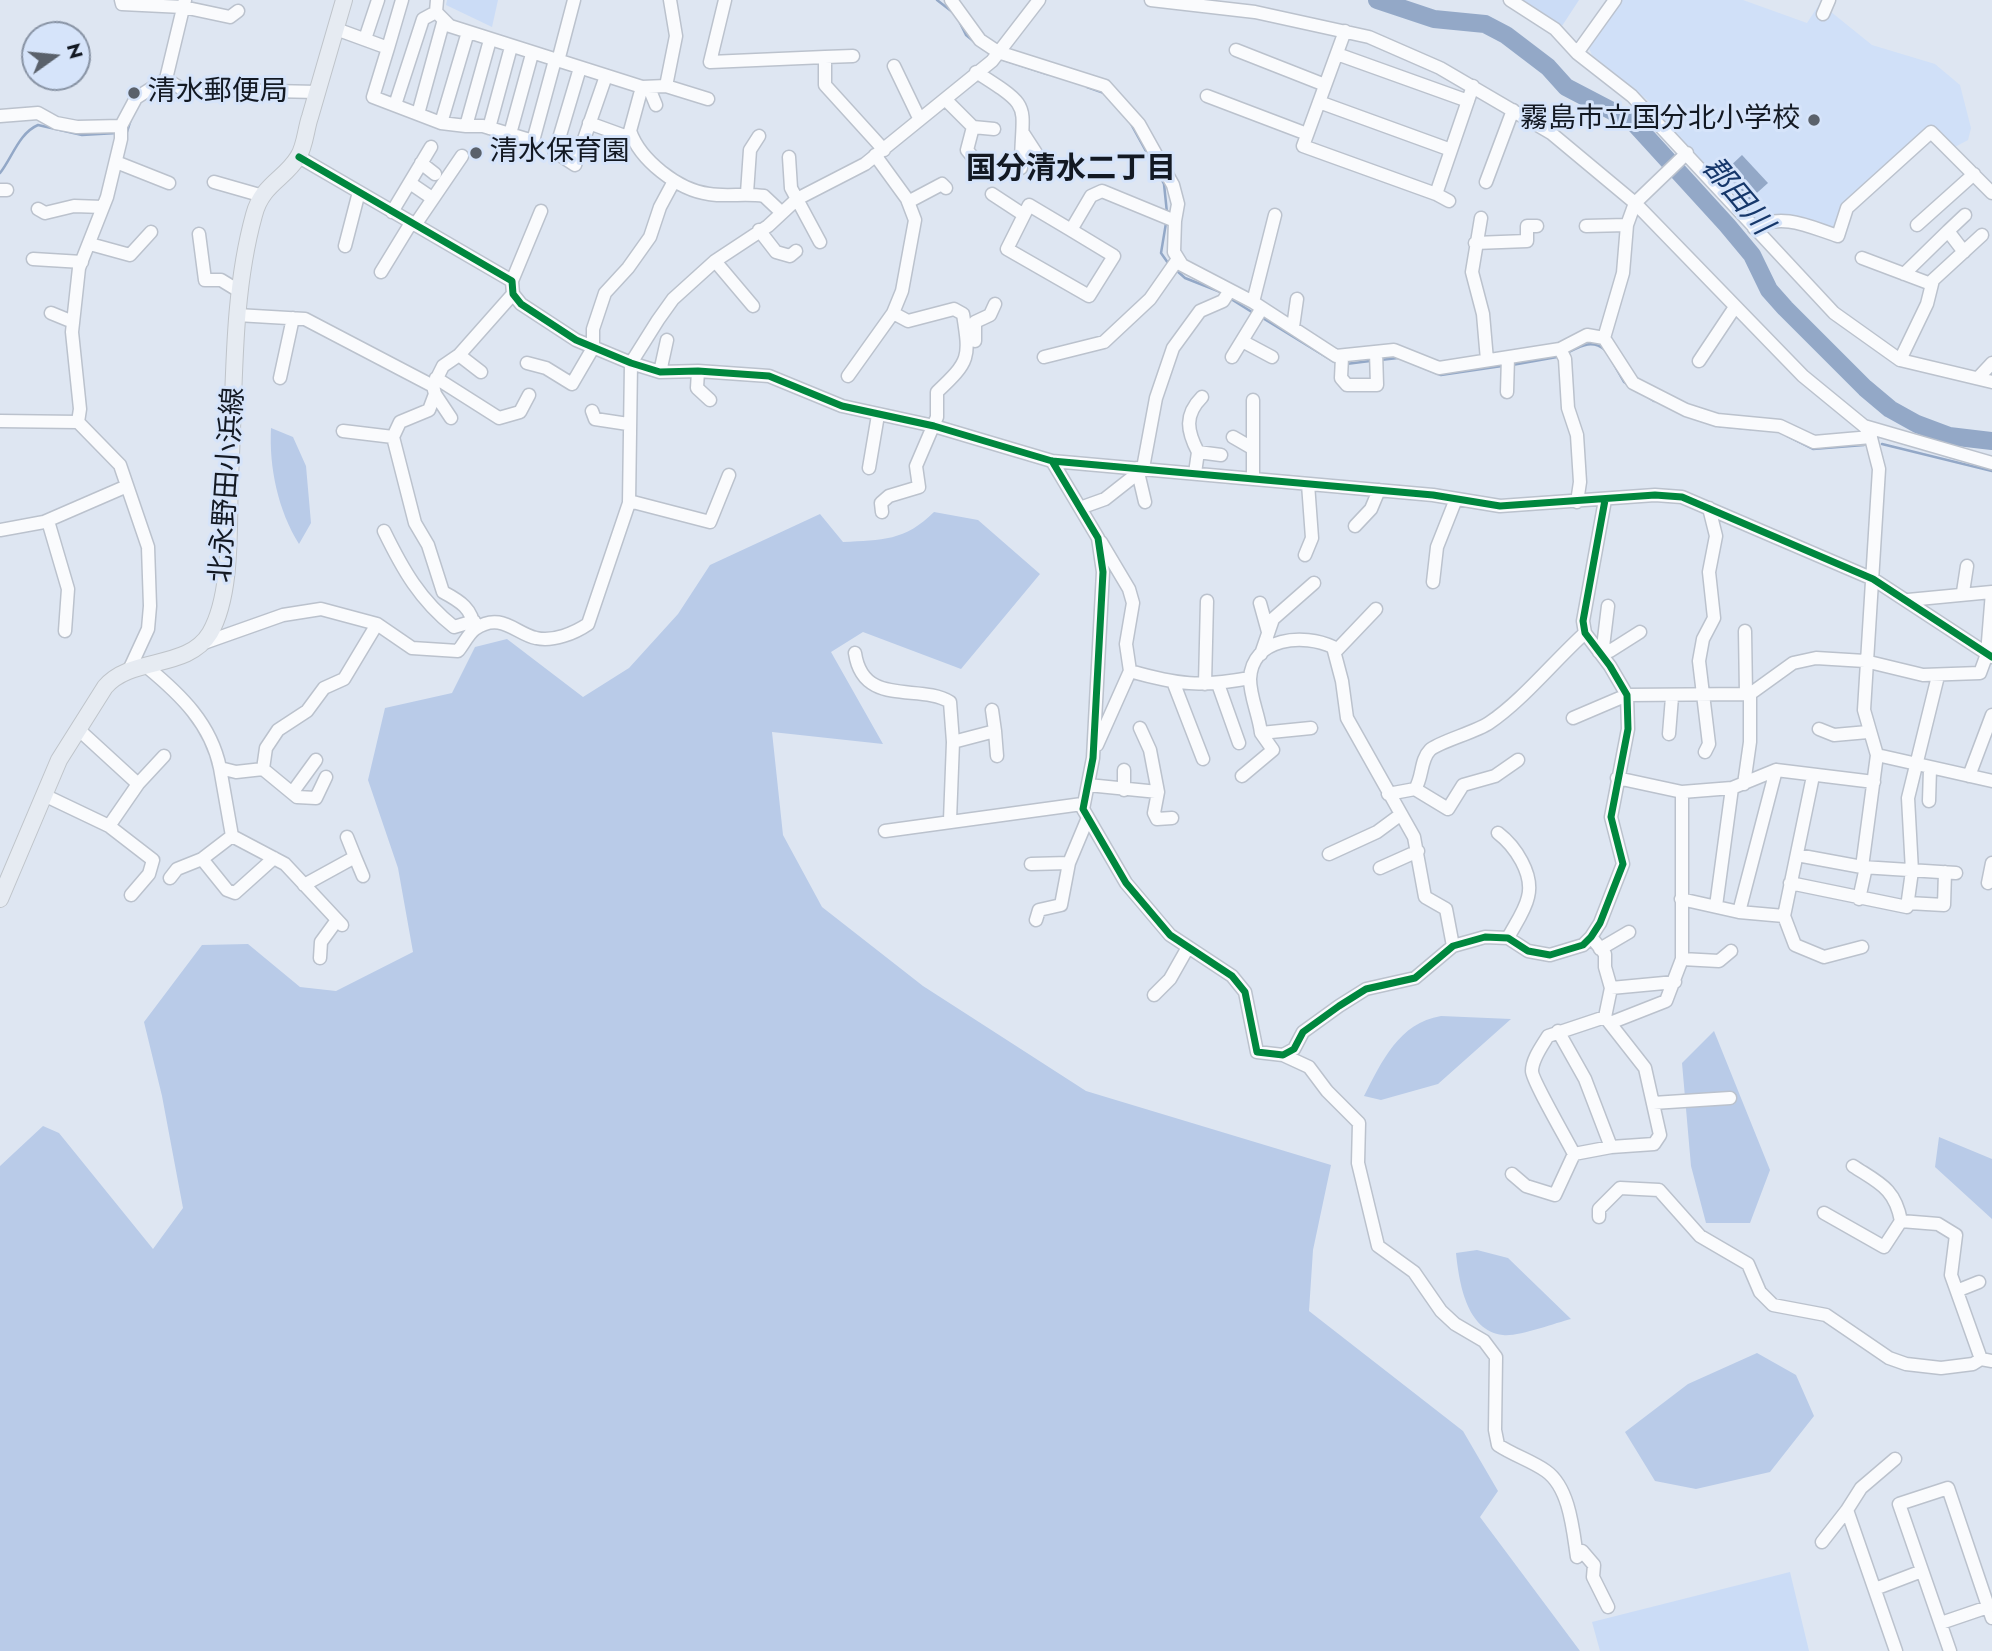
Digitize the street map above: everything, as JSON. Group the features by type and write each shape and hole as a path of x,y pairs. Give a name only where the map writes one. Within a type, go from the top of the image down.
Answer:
{"main road":[{"path":"299,157 344,0"},
{"name":"北永野田小浜線","path":"201,644 211,630 222,599 239,290 254,212 269,185 299,157"},
{"path":"0,899 59,760 105,687 113,677 201,644"}],"street":[{"path":"121,0 122,4 184,4 230,17 238,11"},
{"path":"365,39 378,0"},
{"path":"402,0 373,97 441,123 489,128 533,141 574,0"},
{"path":"666,86 676,36 670,0"},
{"path":"725,0 710,62 853,56"},
{"path":"951,0 995,56 1105,86 1139,124 1173,185 1178,204 1169,219 1174,264 1150,299 1104,342 1044,357"},
{"path":"384,531 409,582 430,609 454,627 497,623 513,625 536,638 574,634 588,624 629,501 628,424 631,363 673,299 715,261 768,226 797,199 865,164 880,153 995,56 1039,0"},
{"path":"1151,0 1255,12 1369,37 1473,86 1513,110 1551,133 1636,201 1803,376 1867,432 1879,469 1864,710 1868,732 1877,755 1859,899"},
{"path":"1510,0 1555,29 1577,53 1632,96 1834,313 1900,360 1992,382"},
{"path":"1577,53 1615,0"},
{"path":"1823,14 1829,0"},
{"path":"171,82 184,4"},
{"path":"395,105 423,19 439,12"},
{"path":"439,12 468,32 532,54 646,88 666,86 708,99"},
{"path":"418,114 439,12"},
{"path":"336,29 388,48"},
{"path":"1345,31 1303,146 1450,201"},
{"path":"441,123 468,32"},
{"path":"466,126 489,40"},
{"path":"489,128 511,47"},
{"path":"1236,50 1325,85"},
{"path":"510,134 532,54"},
{"path":"1337,54 1468,101"},
{"path":"825,57 825,85 880,153 908,202 915,220 902,290 893,313 848,376"},
{"path":"894,66 919,118"},
{"path":"580,68 555,152 575,165 606,76"},
{"path":"976,72 1017,98 1023,110 1021,168"},
{"path":"171,82 182,89 317,92"},
{"path":"171,82 136,98 121,126 116,162 103,207 82,262 75,291 73,322 78,422 120,465 148,547 150,606 148,629 138,668 178,692 211,735 232,836"},
{"path":"1436,194 1473,86"},
{"path":"646,88 656,105"},
{"path":"646,88 630,131 640,152 674,181 709,194 747,193 764,196 781,212"},
{"path":"1207,96 1307,134"},
{"path":"945,99 973,127 994,129"},
{"path":"1319,102 1451,150"},
{"path":"1486,182 1513,110"},
{"path":"0,116 38,113 56,123 77,127 121,126"},
{"path":"589,122 632,139"},
{"path":"973,127 967,150 975,160"},
{"path":"1754,228 1766,221 1783,219 1838,236 1847,208 1931,132 1992,192"},
{"path":"1023,133 1036,153"},
{"path":"747,193 750,150 760,136"},
{"path":"392,212 431,147"},
{"path":"1604,338 1623,273 1627,225 1636,201 1685,154"},
{"path":"380,272 462,156"},
{"path":"299,157 513,287 521,304 593,348 660,372 698,371 769,376 842,406 934,426 1052,461 1379,490 1500,506 1656,495 1682,497 1873,579 1989,649"},
{"path":"789,157 791,188 820,242"},
{"path":"116,162 169,183"},
{"path":"421,163 435,174"},
{"path":"1917,225 1974,174"},
{"path":"527,363 546,369 572,384 593,348 593,328 605,293 628,268 650,237 660,207 674,181"},
{"path":"214,182 263,196"},
{"path":"410,183 432,198"},
{"path":"908,202 936,185 942,184 946,188"},
{"path":"1071,230 1091,196 1102,191 1169,219"},
{"path":"345,246 359,192"},
{"path":"992,194 1024,215"},
{"path":"1029,205 1071,230 1114,256 1089,296 1007,249 1029,205"},
{"path":"38,209 45,213 74,206 103,207"},
{"path":"474,625 464,603 443,592 428,545 415,523 393,437 400,422 429,410 434,386 443,366 459,355 513,287 541,211"},
{"path":"1232,357 1257,310 1275,215"},
{"path":"1904,274 1965,215"},
{"path":"1481,218 1472,272 1483,314 1487,360"},
{"path":"1586,226 1627,225"},
{"path":"1475,243 1527,246 1527,226 1537,226"},
{"path":"759,230 776,252 790,256 796,251"},
{"path":"1948,230 1964,252"},
{"path":"90,244 130,255 140,240 151,232"},
{"path":"199,234 205,280 221,280 239,290"},
{"path":"1900,360 1927,304 1931,284 1982,235"},
{"path":"33,258 82,262"},
{"path":"1862,258 1931,284"},
{"path":"715,261 753,306"},
{"path":"1174,264 1182,265 1227,294 1293,327 1342,361 1377,356 1394,350 1439,368 1487,360 1508,363 1562,353 1587,335 1604,338 1633,383 1686,410 1717,420 1780,426 1814,442 1867,432 1992,463"},
{"path":"1145,502 1140,470 1156,398 1173,348 1200,311 1227,294"},
{"path":"1293,327 1297,299"},
{"path":"882,512 881,503 889,496 919,487 916,466 921,449 934,426 937,392 973,359 975,322 990,315 995,304"},
{"path":"1699,361 1735,307"},
{"path":"893,313 908,321 946,309 963,314 968,348 962,368"},
{"path":"51,313 73,322"},
{"path":"237,315 293,318 315,323 499,418 520,412 529,395"},
{"path":"280,378 293,318"},
{"path":"660,372 667,340"},
{"path":"1242,341 1272,357"},
{"path":"1562,353 1568,408 1577,435 1580,482 1577,502"},
{"path":"459,355 481,372"},
{"path":"1342,361 1341,378 1348,384 1377,385 1377,356"},
{"path":"1507,392 1508,363"},
{"path":"1978,378 1992,363"},
{"path":"698,371 697,388 710,400"},
{"path":"434,386 451,418"},
{"path":"1195,473 1198,452 1188,433 1188,418 1202,397"},
{"path":"1252,400 1253,479"},
{"path":"592,411 594,419 601,422 628,424"},
{"path":"869,468 878,415"},
{"path":"0,421 78,422"},
{"path":"343,431 393,437"},
{"path":"1233,437 1252,448"},
{"path":"1198,452 1221,455"},
{"path":"1052,461 1129,589 1133,603 1126,645 1130,671 1102,728 1093,758 1082,804 1087,820 1126,883 1170,935 1187,949 1232,976 1245,992 1257,1052 1283,1055 1309,1066 1327,1091 1359,1123 1359,1163 1378,1246 1414,1272 1441,1311 1483,1341 1496,1357 1494,1430 1498,1446 1548,1472 1559,1488 1570,1514 1577,1557 1582,1551 1594,1565 1593,1577 1608,1607"},
{"path":"1080,508 1105,499 1140,470"},
{"path":"629,501 710,522 729,475"},
{"path":"1305,555 1316,540 1308,484"},
{"path":"0,530 48,521 127,486"},
{"path":"1355,526 1371,509 1379,490"},
{"path":"1433,582 1437,547 1456,499"},
{"path":"1283,1055 1294,1049 1303,1032 1339,1006 1366,989 1415,978 1453,946 1485,937 1508,938 1528,951 1550,955 1583,945 1591,937 1620,878 1623,864 1611,817 1628,729 1627,695 1601,649 1585,634 1584,611 1605,500"},
{"path":"1705,752 1709,744 1699,661 1703,639 1714,618 1709,572 1716,536 1709,508"},
{"path":"48,521 68,589 65,631"},
{"path":"1093,758 1104,587 1098,538"},
{"path":"1963,592 1967,566"},
{"path":"1242,776 1250,763 1276,754 1261,733 1250,678 1273,620 1314,583"},
{"path":"1573,718 1627,695 1672,697 1748,694 1793,663 1816,658 1865,661 1938,676 1980,673 1989,649 1992,592 1963,592 1908,600"},
{"path":"1207,601 1212,684 1239,743"},
{"path":"1260,603 1268,632"},
{"path":"1601,649 1608,606"},
{"path":"201,644 283,615 321,609 377,624 412,648 437,651 458,650 474,625"},
{"path":"1335,652 1376,609"},
{"path":"263,769 266,748 278,730 307,711 324,688 344,679 377,624"},
{"path":"1716,906 1738,786 1750,742 1745,631"},
{"path":"1601,649 1616,649 1640,632"},
{"path":"1415,789 1421,780 1425,757 1434,746 1454,740 1490,722 1585,634"},
{"path":"1261,654 1273,644 1293,640 1319,640 1333,647 1347,718 1399,815 1414,837 1425,897 1446,909 1453,946"},
{"path":"855,653 867,679 891,692 942,697 950,702 953,742 950,820"},
{"path":"1130,671 1174,684 1212,684 1250,678"},
{"path":"1790,883 1859,899 1908,906 1912,871 1908,798 1938,676"},
{"path":"1174,684 1203,759"},
{"path":"1669,734 1672,697"},
{"path":"992,710 997,756"},
{"path":"1969,776 1992,715"},
{"path":"1140,728 1150,750 1158,792 1154,813 1157,819 1172,818"},
{"path":"1261,733 1311,728"},
{"path":"78,729 138,784"},
{"path":"1819,729 1834,735 1868,732"},
{"path":"953,742 995,731"},
{"path":"1877,755 1914,766 1992,781"},
{"path":"109,826 138,784 164,756"},
{"path":"292,793 316,760"},
{"path":"1388,794 1415,789 1448,809 1463,785 1496,776 1518,760"},
{"path":"220,768 253,773 263,769"},
{"path":"263,769 297,797 316,798 326,777"},
{"path":"1124,769 1124,790"},
{"path":"1929,801 1930,769"},
{"path":"1617,778 1682,792 1738,786 1776,770 1874,782"},
{"path":"1739,912 1776,770"},
{"path":"1949,787 1951,772"},
{"path":"1813,776 1784,916 1795,945 1824,957 1862,947"},
{"path":"1088,785 1158,792"},
{"path":"1574,1154 1551,1105 1535,1085 1533,1063 1548,1036 1558,1031 1608,1020 1666,1001 1682,959 1682,792"},
{"path":"44,795 109,826 153,860 149,874 131,895"},
{"path":"886,831 950,820 1082,804"},
{"path":"1329,854 1377,832 1399,815"},
{"path":"1037,920 1039,910 1061,905 1069,863 1087,820"},
{"path":"1498,833 1511,842 1523,863 1529,895 1508,938"},
{"path":"232,836 285,864 340,922 321,943 320,958"},
{"path":"170,878 177,869 202,859 232,836"},
{"path":"347,837 363,876"},
{"path":"1380,868 1418,851"},
{"path":"1797,855 1864,867 1951,873 1944,905 1908,903"},
{"path":"304,884 355,857"},
{"path":"202,859 227,890 235,892 274,858"},
{"path":"1031,864 1069,863"},
{"path":"1988,883 1992,863"},
{"path":"1681,899 1739,912 1784,916"},
{"path":"1601,949 1629,932"},
{"path":"1574,1154 1611,1147 1654,1144 1660,1135 1645,1068 1608,1020 1611,988 1605,967 1605,954 1591,937"},
{"path":"1154,995 1170,979 1187,949"},
{"path":"1682,959 1719,961 1731,951"},
{"path":"1611,988 1675,982"},
{"path":"1558,1031 1585,1079 1611,1147"},
{"path":"1653,1103 1730,1098"},
{"path":"1512,1174 1526,1186 1555,1195 1574,1154"},
{"path":"1824,1213 1884,1247 1901,1221 1897,1201 1888,1190 1853,1166"},
{"path":"1599,1217 1599,1209 1620,1188 1659,1190 1700,1237 1748,1264 1760,1292 1773,1305 1826,1315 1889,1358 1906,1364 1941,1368 1987,1360 1951,1275 1956,1235 1938,1224 1901,1221"},
{"path":"1959,1290 1979,1282"},
{"path":"1822,1542 1861,1488 1895,1459"},
{"path":"1941,1623 1990,1613 1948,1488 1899,1504 1950,1651"},
{"path":"1847,1510 1896,1651"},
{"path":"1875,1589 1923,1571"}],"shaded area":[{"path":"447,0 498,0 492,27 446,5"},
{"path":"1521,0 1579,0 1562,26"},
{"name":"霧島市立国分北小学校","path":"1622,0 1743,0 1807,23 1820,3 1872,45 1935,64 1960,85 1971,128 1968,140 1953,148 1931,130 1846,207 1837,233 1758,223 1651,112 1651,103 1592,55 1589,48"},
{"path":"1742,155 1768,183 1749,200 1724,172"},
{"path":"271,428 293,437 306,466 311,523 299,544 285,517 276,488"},
{"path":"934,512 978,520 1040,574 961,669 863,632 831,652 883,744 772,732 783,835 822,907 923,986 1086,1091 1331,1165 1313,1250 1309,1311 1463,1431 1498,1491 1480,1517 1580,1651 0,1651 0,1166 43,1126 59,1133 153,1249 183,1208 162,1096 144,1022 202,945 248,944 300,987 336,991 413,952 398,868 368,780 385,708 452,693 475,647 507,639 583,697 629,668 678,614 710,565 820,514 843,542 903,534"},
{"path":"1441,1016 1511,1019 1438,1084 1381,1100 1364,1096 1385,1057 1403,1035 1426,1020"},
{"path":"1714,1031 1770,1170 1750,1223 1706,1223 1691,1166 1682,1063"},
{"path":"1939,1137 1992,1159 1992,1219 1935,1167"},
{"path":"1477,1250 1508,1258 1571,1319 1510,1335 1490,1331 1480,1324 1462,1290 1456,1253"},
{"path":"1757,1353 1796,1375 1814,1416 1770,1472 1696,1489 1655,1481 1625,1432 1688,1384"},
{"path":"1790,1572 1809,1651 1600,1651 1592,1622"}],"waterway":[{"path":"937,0 955,14"},
{"name":"郡田川","path":"1377,0 1434,19 1485,24 1506,35 1548,67 1566,87 1633,122 1752,255 1769,290 1865,388 1890,409 1917,424 1949,436 1992,441"},
{"path":"960,23 966,35 983,49"},
{"path":"1001,59 1047,74"},
{"path":"1087,87 1104,93"},
{"path":"127,132 131,119"},
{"path":"1131,124 1164,184 1167,213"},
{"path":"0,173 21,140 38,125 82,135 117,133"},
{"path":"1166,223 1161,253 1168,263"},
{"path":"1176,270 1185,278 1223,293"},
{"path":"1231,299 1255,314"},
{"path":"1261,317 1336,363"},
{"path":"1567,353 1591,344 1605,350"},
{"path":"1512,365 1557,357"},
{"path":"1380,360 1398,358"},
{"path":"1346,364 1370,361"},
{"path":"1612,361 1624,382 1654,401"},
{"path":"1414,364 1441,375 1502,366"},
{"path":"1719,426 1751,429"},
{"path":"1787,436 1813,449 1864,445"},
{"path":"1882,444 1992,471"}],"cycle path":[{"path":"299,157 512,281 513,294 521,304 576,340 660,372 698,371 769,376 842,406 934,426 1052,461 1433,495 1500,506 1655,495 1682,497 1873,579 1992,657"},
{"path":"1052,461 1098,538 1103,572 1093,758 1083,809 1126,883 1170,935 1232,976 1245,992 1257,1052 1283,1055 1294,1049 1303,1032 1339,1006 1366,989 1415,978 1453,946 1485,937 1508,938 1528,951 1550,955 1583,945 1600,923 1623,864 1611,817 1628,729 1627,695 1610,666 1585,633 1583,621 1605,500"}],"place":[{"name":"清水郵便局","path":"134,93"},
{"name":"霧島市立国分北小学校","path":"1814,120"},
{"name":"清水保育園","path":"476,153"}],"district":[{"name":"国分清水二丁目","path":"1071,171"}]}
